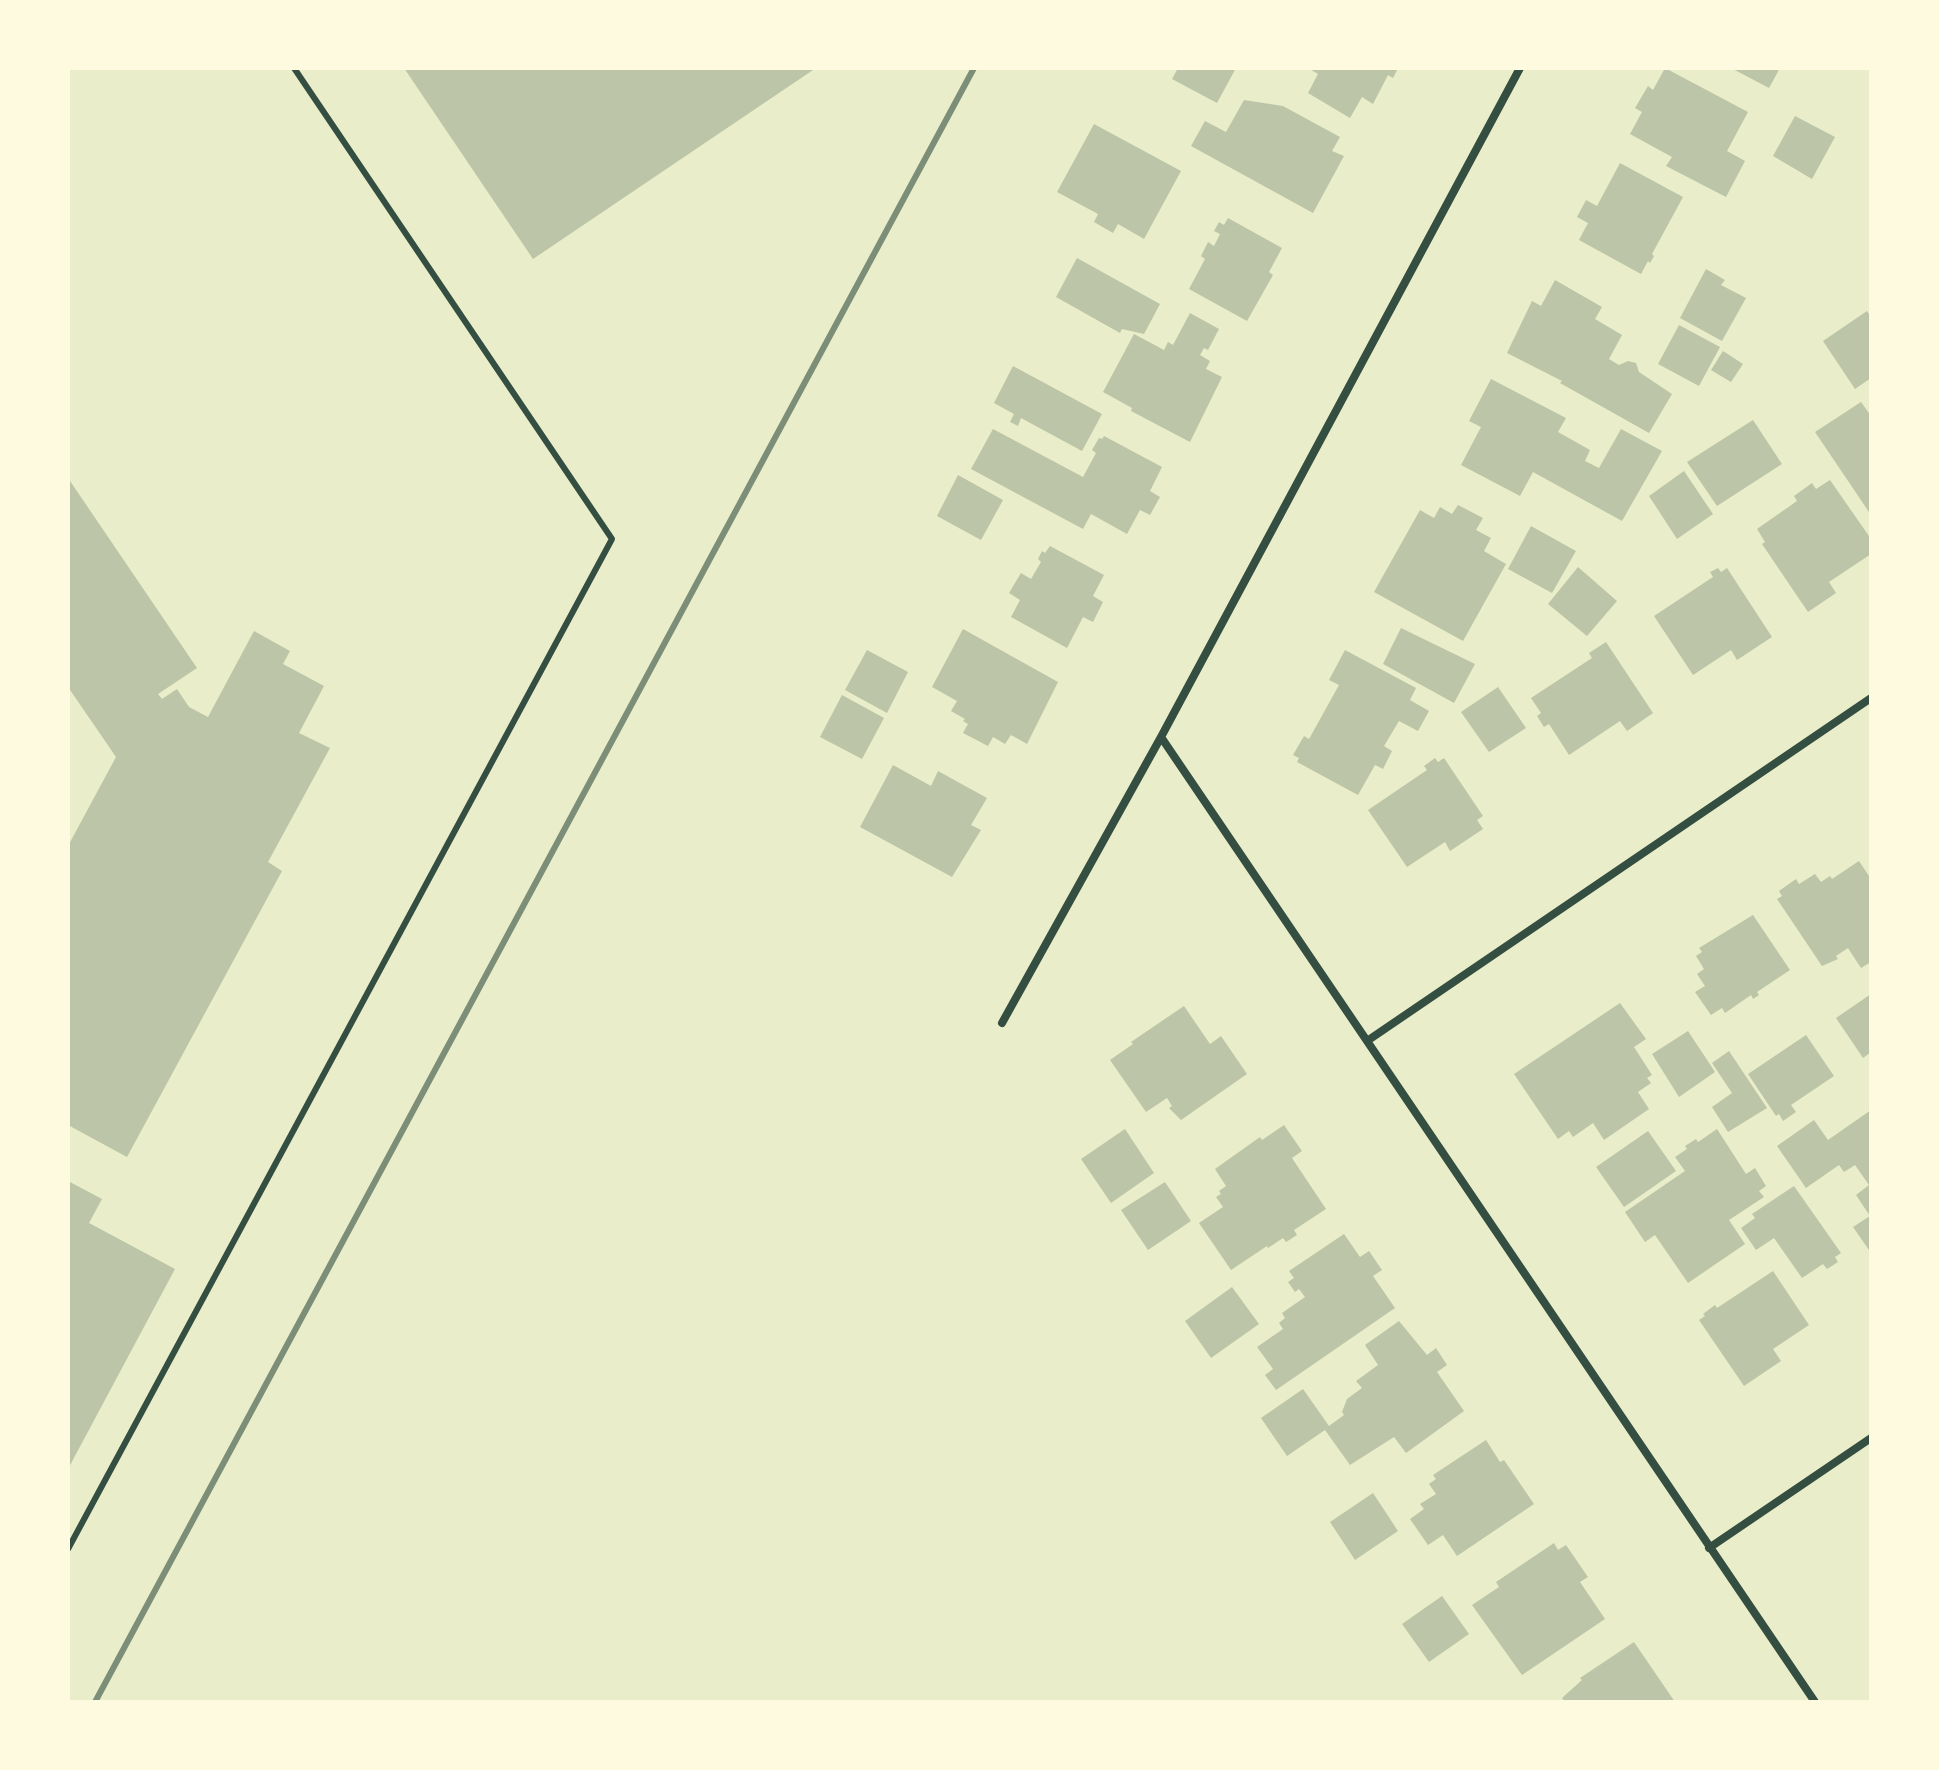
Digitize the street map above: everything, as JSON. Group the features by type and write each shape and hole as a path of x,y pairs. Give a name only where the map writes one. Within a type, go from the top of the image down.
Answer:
{"street":[{"path":"1002,1023 1161,737 1520,68"},
{"path":"1367,1041 1871,698"},
{"path":"1161,737 1815,1702"},
{"path":"1709,1548 1871,1438"}],"lane":[{"path":"68,1549 612,539 294,68"}],"building":[{"path":"404,68 816,68 533,259"},
{"path":"1178,68 1236,68 1217,103 1172,79"},
{"path":"1308,68 1398,68 1393,78 1388,75 1373,104 1362,97 1350,118 1308,93 1318,74"},
{"path":"1665,68 1748,112 1727,151 1745,161 1726,197 1666,166 1672,157 1630,134 1642,112 1635,108 1648,86 1653,90"},
{"path":"1731,68 1780,68 1769,88"},
{"path":"1244,100 1283,106 1340,137 1332,151 1344,156 1313,213 1191,146 1205,121 1226,132"},
{"path":"1795,116 1835,137 1812,179 1773,156"},
{"path":"1094,124 1181,171 1144,239 1118,224 1113,233 1094,222 1098,214 1057,192"},
{"path":"1620,163 1683,197 1652,254 1654,256 1641,274 1579,240 1588,223 1577,217 1586,200 1597,206"},
{"path":"1228,218 1282,248 1269,272 1273,275 1247,321 1189,289 1205,259 1201,256 1208,242 1214,246 1220,234 1214,231 1219,222 1224,225"},
{"path":"1077,258 1160,304 1144,334 1122,329 1120,333 1056,297"},
{"path":"1706,269 1725,280 1721,285 1746,298 1722,341 1680,318"},
{"path":"1555,280 1602,307 1595,319 1622,335 1609,359 1619,365 1628,361 1636,363 1639,372 1672,394 1649,433 1560,383 1562,381 1507,353 1532,301 1541,306"},
{"path":"1867,311 1871,317 1871,378 1855,389 1823,341"},
{"path":"1190,313 1219,329 1208,350 1204,348 1200,355 1210,361 1206,369 1222,377 1190,442 1131,411 1132,408 1103,392 1134,334 1164,350 1168,342 1173,345"},
{"path":"1679,325 1720,347 1699,386 1658,364"},
{"path":"1723,351 1743,364 1731,382 1711,370"},
{"path":"1013,366 1102,414 1082,451 1021,418 1018,426 1010,422 1014,414 994,403"},
{"path":"1491,379 1566,418 1558,432 1590,450 1585,461 1599,468 1621,429 1662,451 1622,521 1533,472 1520,496 1461,465 1481,427 1469,421"},
{"path":"1861,402 1871,416 1871,515 1815,432"},
{"path":"1753,420 1782,464 1717,506 1687,462"},
{"path":"993,429 1083,477 1096,453 1092,450 1099,438 1104,436 1162,467 1150,491 1160,497 1150,515 1140,510 1127,534 1091,514 1083,529 971,469"},
{"path":"1684,471 1713,514 1677,539 1649,496"},
{"path":"958,475 1003,500 981,540 937,516"},
{"path":"68,478 197,668 158,694 162,699 177,689 189,707 208,717 254,631 290,651 283,664 324,686 299,733 330,748 268,862 282,871 127,1157 68,1125 68,846 116,757 68,687"},
{"path":"1830,480 1871,539 1871,554 1829,582 1836,593 1808,612 1762,544 1765,542 1757,529 1797,501 1794,496 1812,483 1816,489"},
{"path":"1458,505 1483,518 1476,530 1491,538 1484,551 1506,564 1463,641 1374,592 1420,510 1434,518 1440,507 1452,514"},
{"path":"1531,526 1576,551 1552,593 1508,569"},
{"path":"1050,546 1104,575 1093,596 1103,602 1093,622 1083,617 1067,648 1011,617 1020,600 1009,593 1021,573 1031,579 1041,562 1038,559 1042,551 1045,553"},
{"path":"1578,567 1617,601 1587,636 1548,604"},
{"path":"1718,568 1721,572 1727,568 1772,637 1737,660 1731,650 1693,675 1654,616 1713,577 1710,572"},
{"path":"1401,628 1475,664 1454,703 1383,664"},
{"path":"963,629 1058,682 1027,744 1011,735 1005,744 993,737 988,746 963,733 968,724 951,711 957,701 932,687"},
{"path":"1606,642 1653,713 1627,731 1620,721 1569,755 1549,724 1544,727 1537,716 1541,713 1531,698 1592,658 1589,653"},
{"path":"867,650 908,672 887,713 845,690"},
{"path":"1345,650 1416,688 1410,700 1429,711 1418,731 1399,721 1384,746 1392,751 1383,769 1375,765 1358,795 1297,762 1299,758 1293,755 1304,736 1309,739 1339,685 1329,680"},
{"path":"1498,687 1526,728 1489,752 1461,712"},
{"path":"842,695 884,718 862,759 820,737"},
{"path":"1435,758 1438,762 1444,758 1483,816 1477,820 1483,829 1450,851 1445,842 1407,867 1368,810 1427,770 1424,766"},
{"path":"893,765 931,786 938,771 987,798 971,825 981,830 952,877 860,827"},
{"path":"1859,861 1871,879 1871,962 1861,968 1848,948 1836,956 1838,959 1822,966 1777,899 1782,896 1779,891 1796,879 1799,884 1815,874 1821,882 1830,876 1832,879"},
{"path":"1753,915 1790,970 1757,992 1759,995 1753,999 1751,995 1725,1013 1722,1008 1711,1015 1695,992 1705,986 1697,974 1704,969 1696,956 1702,952 1699,948"},
{"path":"1871,994 1871,1052 1863,1058 1836,1018"},
{"path":"1620,1003 1646,1039 1634,1047 1652,1075 1647,1078 1651,1083 1638,1092 1649,1109 1604,1140 1593,1123 1573,1137 1569,1131 1558,1139 1514,1074"},
{"path":"1184,1006 1210,1044 1221,1036 1247,1074 1181,1120 1169,1108 1172,1106 1167,1098 1146,1112 1110,1060"},
{"path":"1688,1031 1715,1072 1679,1097 1652,1054"},
{"path":"1806,1035 1834,1076 1791,1105 1796,1112 1783,1121 1779,1114 1776,1116 1748,1074"},
{"path":"1729,1051 1767,1108 1728,1132 1712,1107 1732,1093 1712,1063"},
{"path":"1871,1110 1871,1253 1853,1227 1870,1216 1856,1195 1869,1185 1855,1165 1844,1172 1839,1165 1806,1188 1777,1146 1814,1120 1828,1140"},
{"path":"1284,1125 1302,1151 1292,1158 1326,1209 1294,1230 1297,1235 1286,1242 1283,1238 1267,1246 1231,1270 1199,1223 1223,1207 1216,1197 1226,1186 1215,1169 1260,1137 1262,1140"},
{"path":"1125,1129 1154,1173 1111,1203 1081,1159"},
{"path":"1717,1129 1746,1174 1755,1168 1766,1186 1759,1191 1764,1197 1729,1220 1745,1244 1688,1283 1655,1235 1645,1242 1625,1212 1685,1171 1675,1157 1687,1149 1685,1146 1696,1139 1698,1142"},
{"path":"1648,1131 1676,1171 1624,1207 1596,1167"},
{"path":"68,1181 102,1199 89,1223 175,1269 68,1469"},
{"path":"1165,1182 1191,1221 1148,1250 1121,1210"},
{"path":"1794,1186 1841,1253 1835,1257 1838,1262 1827,1269 1823,1264 1802,1278 1774,1238 1756,1250 1741,1228 1755,1218 1752,1214"},
{"path":"1344,1234 1360,1257 1369,1251 1382,1270 1373,1276 1395,1308 1276,1390 1265,1375 1273,1369 1257,1347 1283,1329 1279,1323 1285,1318 1282,1313 1305,1297 1299,1289 1295,1292 1288,1282 1294,1278 1289,1271"},
{"path":"1773,1271 1809,1325 1773,1349 1781,1361 1744,1386 1699,1320 1715,1305 1717,1308"},
{"path":"1232,1287 1259,1324 1211,1358 1185,1321"},
{"path":"1399,1321 1427,1355 1436,1348 1447,1365 1437,1372 1464,1411 1406,1453 1394,1437 1350,1465 1325,1430 1287,1456 1261,1418 1303,1389 1329,1426 1344,1415 1342,1412 1347,1399 1362,1388 1356,1381 1378,1365 1365,1345"},
{"path":"1486,1440 1534,1504 1457,1556 1443,1535 1428,1545 1410,1519 1424,1509 1420,1504 1436,1494 1429,1484 1436,1479 1433,1475"},
{"path":"1373,1493 1398,1531 1355,1560 1330,1522"},
{"path":"1554,1543 1558,1550 1566,1545 1588,1577 1580,1582 1605,1619 1522,1675 1472,1605 1499,1587 1496,1582"},
{"path":"1442,1596 1469,1634 1429,1662 1402,1624"},
{"path":"1634,1642 1675,1702 1565,1702 1562,1698 1582,1680 1580,1678"}],"railway":[{"path":"95,1702 974,68"}]}
